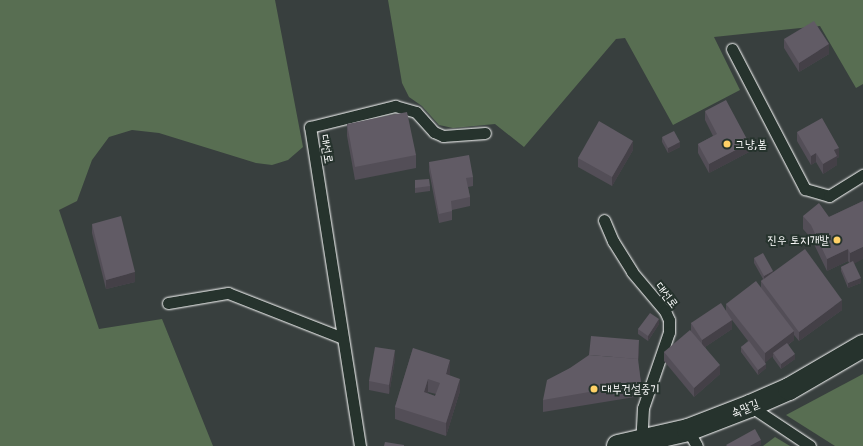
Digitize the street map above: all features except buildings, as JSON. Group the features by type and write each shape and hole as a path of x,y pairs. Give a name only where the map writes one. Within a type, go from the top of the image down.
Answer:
{"street":[{"name":"속말길","path":"618,446 641,442 692,438 750,406 789,389 863,346"}],"lane":[{"path":"732,49 805,189 829,196 863,175"},
{"name":"대선로","path":"360,446 310,127 395,106 416,112 434,132 443,136 485,133"},
{"name":"대선로","path":"604,220 612,241 632,272 665,311 669,320 669,332 643,408 641,442"},
{"path":"168,303 228,293 343,338"},
{"path":"750,406 810,446"}],"green space":[{"path":"0,0 275,0 303,147 288,160 272,165 256,163 159,133 132,130 109,137 92,160 77,201 59,210 99,329 162,319 213,446 0,446"},
{"path":"388,0 863,0 863,84 856,88 820,26 714,37 740,90 673,125 625,38 616,39 524,147 495,124 453,128 439,125 422,106 409,97 402,83"},
{"path":"863,374 863,446 835,446 786,415"},
{"path":"775,437 790,446 763,446"}],"place":[{"name":"그냥,봄","path":"727,144"},
{"name":"진우 토지개발","path":"837,240"},
{"name":"대부건설중기","path":"594,389"}]}
